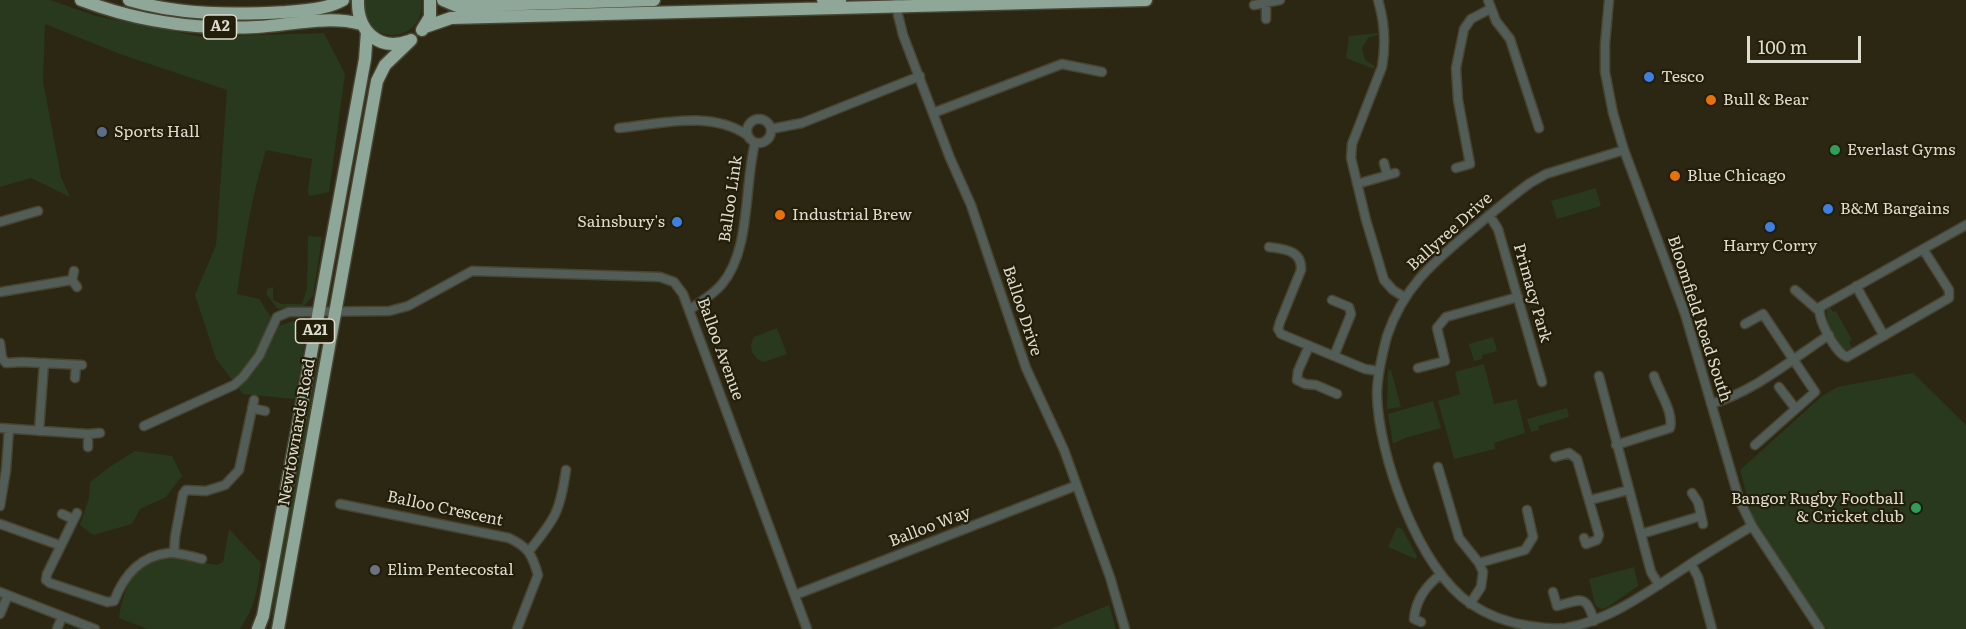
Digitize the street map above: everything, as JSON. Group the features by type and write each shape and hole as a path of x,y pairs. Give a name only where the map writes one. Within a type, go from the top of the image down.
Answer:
{"highway":[{"name":"A2","path":"81,0 142,18 176,24 256,27 340,19 364,28 383,42 393,44 411,40"},
{"name":"A2","path":"129,0 176,10 258,14 313,10 334,5 343,0"},
{"name":"Newtownards Road","path":"278,629 365,58 364,28 358,12 358,0"},
{"path":"425,27 430,17 430,0"},
{"path":"443,0 457,6 654,0"},
{"path":"823,0 840,0"},
{"path":"425,27 451,18 897,4 1146,0"},
{"name":"Newtownards Road","path":"258,629 299,421 349,236 377,81 385,65 425,27"}],"street":[{"path":"1254,5 1280,0"},
{"path":"1378,0 1385,37 1384,58 1352,144 1351,158 1384,280 1404,297"},
{"name":"Bloomfield Road South","path":"1609,0 1605,44 1606,76 1613,114 1624,150 1678,294 1739,499 1752,526 1820,629"},
{"path":"1266,3 1266,19"},
{"name":"Balloo Drive","path":"897,4 903,35 971,205 1026,368 1064,450 1075,486 1110,577 1125,629"},
{"path":"1456,168 1470,164 1458,100 1456,69 1464,28 1489,4 1496,21 1510,39 1539,128"},
{"path":"933,113 1062,64 1102,72"},
{"path":"771,129 802,123 920,76"},
{"path":"619,128 693,121 724,124 747,135 755,143 766,141 771,134 771,129 765,120 756,119 747,127 747,135"},
{"name":"Balloo Link","path":"689,310 722,285 730,273 741,246 749,165 755,143"},
{"name":"Ballyree Drive","path":"1624,150 1539,177 1438,258 1418,278 1404,297 1388,335 1379,371 1378,409 1384,447 1399,499 1414,530 1441,574 1470,604 1501,620 1550,629 1566,628 1612,614 1752,526"},
{"path":"1357,184 1391,174 1384,163"},
{"path":"0,222 38,211"},
{"name":"Primacy Park","path":"1489,215 1498,229 1542,382"},
{"path":"1818,310 1824,304 1966,225"},
{"path":"1269,247 1297,254 1302,261 1301,270 1278,329 1281,334 1365,369 1379,371"},
{"path":"1795,290 1818,310 1839,354 1847,357 1949,298 1948,290 1923,249"},
{"name":"Balloo Avenue","path":"144,426 234,385 259,356 277,317 289,312 389,311 408,306 472,271 660,277 675,282 683,294 807,629"},
{"path":"0,292 74,279"},
{"path":"1856,286 1884,336"},
{"path":"1418,368 1445,362 1437,328 1446,317 1518,297"},
{"path":"1332,300 1349,307 1351,314 1334,356"},
{"path":"1745,324 1763,314 1815,392 1755,445"},
{"path":"1711,404 1732,398 1794,360 1829,335"},
{"path":"0,344 2,358 6,363 79,365 75,378"},
{"path":"1309,346 1298,371 1297,380 1305,384 1316,384 1337,394"},
{"path":"39,431 44,363"},
{"path":"1599,376 1651,572 1659,585"},
{"path":"1616,445 1670,428 1672,422 1654,376"},
{"path":"1779,387 1795,408"},
{"path":"174,553 183,494 186,490 206,491 225,485 239,470 253,404 265,411"},
{"path":"0,506 6,470 4,429 100,433"},
{"path":"88,434 88,447"},
{"path":"1555,457 1569,453 1577,459 1599,535 1597,540 1586,544 1584,538"},
{"path":"1438,467 1459,538 1479,563 1483,572 1483,582 1470,604"},
{"path":"517,629 538,575 529,551 552,524 562,498 566,470"},
{"name":"Balloo Way","path":"795,595 1075,486"},
{"path":"1590,500 1629,490"},
{"path":"1641,534 1702,520 1698,501 1692,493"},
{"name":"Balloo Crescent","path":"340,504 509,538 522,543 529,551"},
{"path":"1479,563 1525,550 1533,537 1527,510"},
{"path":"62,514 75,516 59,545 46,580 107,602 114,601 126,575 135,566 148,559 174,553 202,559"},
{"path":"0,524 59,545"},
{"path":"1691,564 1698,578 1712,629"},
{"path":"1421,622 1414,619 1415,610 1425,588 1441,574"},
{"path":"1552,592 1557,606 1580,600 1589,604 1594,621"},
{"path":"0,614 4,593 95,629"},
{"path":"57,629 63,617"}],"green space":[{"path":"0,0 50,0 96,16 203,37 324,33 345,74 329,192 309,196 312,159 266,150 252,204 237,294 259,299 279,326 292,321 308,325 295,399 243,394 216,359 195,295 216,245 227,90 120,54 45,24 43,81 61,177 70,197 31,178 0,187"},
{"path":"363,0 421,0 420,15 414,26 404,33 392,35 381,33 371,26 364,15"},
{"path":"1378,33 1368,38 1362,48 1365,60 1375,66 1374,69 1346,58 1349,36"},
{"path":"1596,188 1601,206 1557,219 1551,201"},
{"path":"308,236 322,237 313,296 303,307 278,309 267,295 267,289 273,287 273,300 281,304 302,304 307,288"},
{"path":"1830,307 1833,312 1836,311 1852,340 1849,342 1852,348 1847,350 1843,348 1832,332 1827,313"},
{"path":"327,321 275,616 272,615 275,591 270,616 268,616 300,445"},
{"path":"777,328 787,354 764,362 757,359 752,352 751,344 754,337"},
{"path":"1493,337 1497,351 1482,355 1482,359 1474,361 1469,344"},
{"path":"1484,364 1494,404 1517,399 1525,433 1494,443 1495,449 1454,459 1438,401 1460,394 1455,372"},
{"path":"1388,370 1391,370 1401,407 1387,409"},
{"path":"1913,373 1966,425 1966,629 1827,629 1756,529 1740,470 1821,397 1837,387"},
{"path":"1433,401 1441,428 1405,438 1393,444 1388,414"},
{"path":"1567,408 1569,417 1538,426 1539,430 1531,432 1527,419"},
{"path":"135,451 172,456 182,476 166,497 140,509 132,524 93,535 80,525 89,498 90,482"},
{"path":"1397,527 1402,529 1417,556 1416,559 1388,547"},
{"path":"229,529 261,563 255,597 240,629 148,629 119,618 128,586 140,569 148,563 171,557 217,565 223,562"},
{"path":"1634,567 1638,586 1606,608 1601,609 1595,605 1589,579"},
{"path":"1109,605 1116,629 1050,629 1058,626"}],"place":[{"name":"Tesco","path":"1649,77"},
{"name":"Bull & Bear","path":"1711,100"},
{"name":"Sports Hall","path":"102,132"},
{"name":"Everlast Gyms","path":"1835,150"},
{"name":"Blue Chicago","path":"1675,176"},
{"name":"B&M Bargains","path":"1828,209"},
{"name":"Industrial Brew","path":"780,215"},
{"name":"Sainsbury's","path":"677,222"},
{"name":"Harry Corry","path":"1770,227"},
{"name":"Bangor Rugby Football & Cricket club","path":"1916,508"},
{"name":"Elim Pentecostal","path":"375,570"}]}
